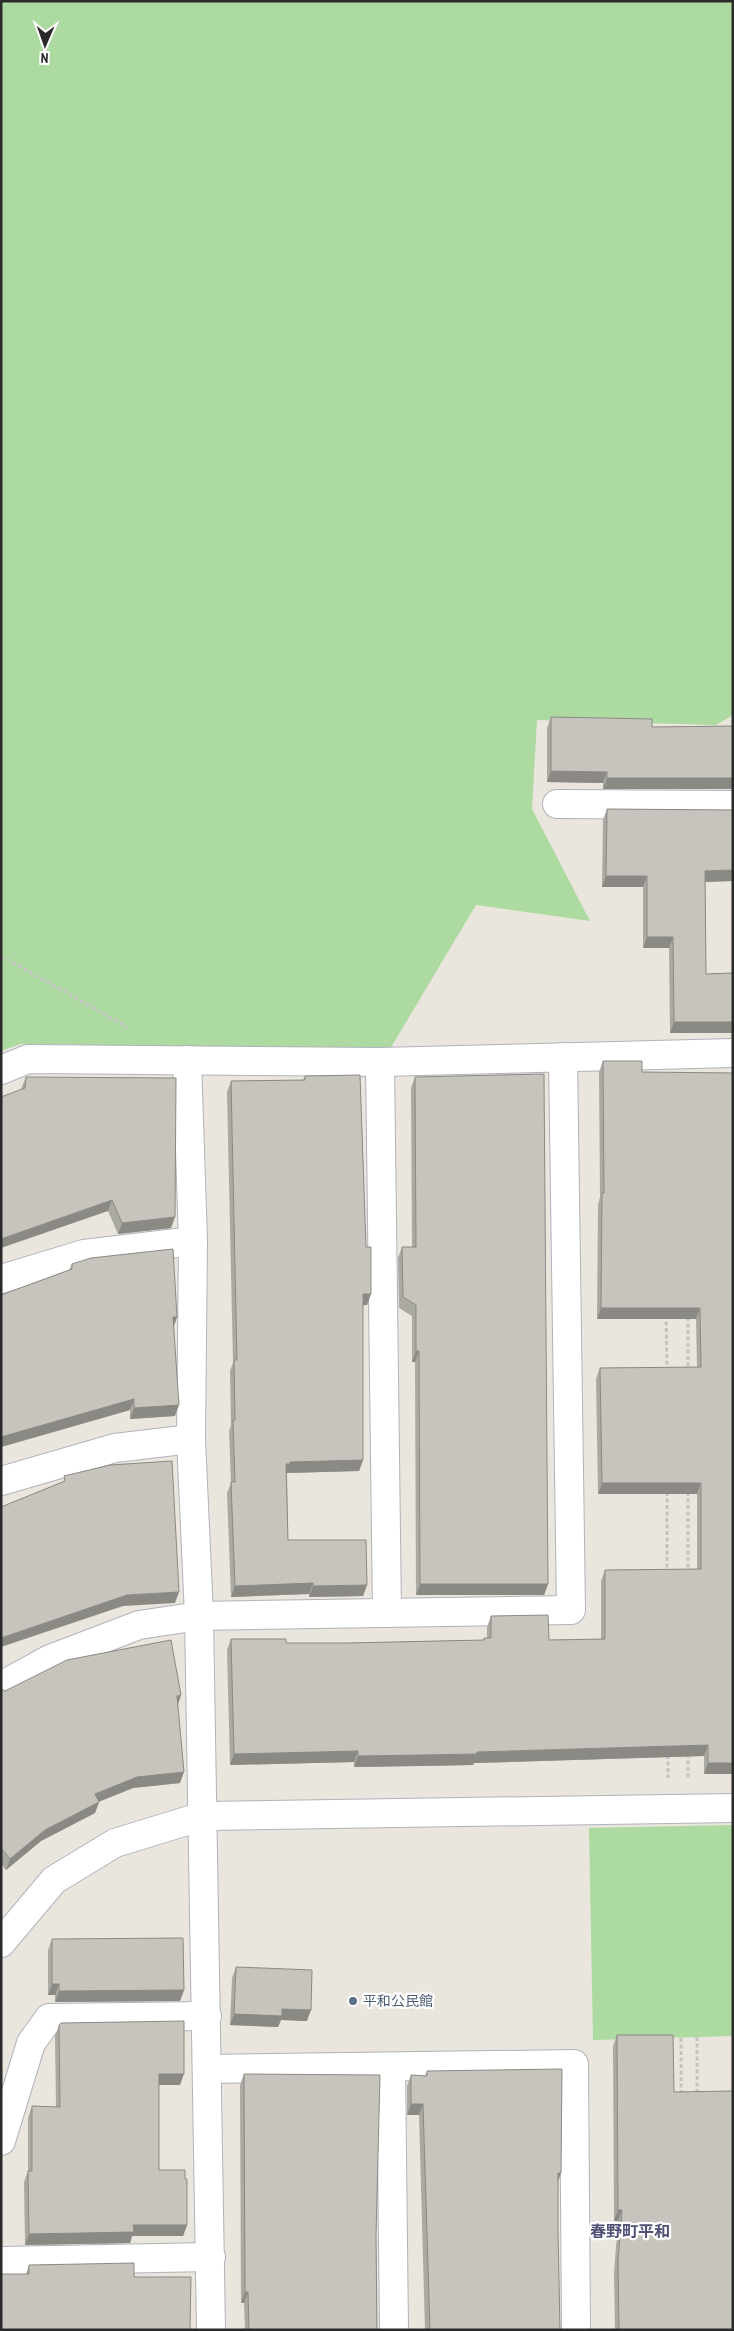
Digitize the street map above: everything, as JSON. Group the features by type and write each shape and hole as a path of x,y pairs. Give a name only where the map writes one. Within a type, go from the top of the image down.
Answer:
{"street":[{"path":"557,804 733,805"},
{"path":"1,1070 28,1059 380,1062 733,1053"},
{"path":"1,1686 50,1659 139,1625 200,1616 571,1610 563,1057"},
{"path":"187,1060 193,1241 190,1439 200,1616 211,2330"},
{"path":"380,1062 386,1613"},
{"path":"1,1279 84,1254 193,1241"},
{"path":"1,1482 115,1448 190,1439"},
{"path":"1,1943 54,1880 115,1843 203,1816 733,1808"},
{"path":"1,2141 31,2043 48,2018 207,2016"},
{"path":"208,2069 574,2064 576,2330"},
{"path":"392,2066 394,2330"},
{"path":"1,2261 211,2258"}],"path":[{"path":"1,956 136,1032"},
{"path":"666,1312 666,1372"},
{"path":"688,1312 688,1372"},
{"path":"667,1491 667,1581"},
{"path":"688,1491 688,1580"},
{"path":"678,1809 688,1749"},
{"path":"668,1750 678,1809"},
{"path":"697,2037 698,2096"},
{"path":"680,2038 681,2096"}],"green space":[{"path":"1,1 733,1 733,715 716,725 537,720 532,809 590,921 476,905 390,1049 21,1044 1,1051"},
{"path":"733,1825 733,2036 593,2040 589,1828"}],"building":[{"path":"551,717 652,719 652,727 733,726 733,778 607,778 607,772 551,771"},
{"path":"607,809 733,810 733,870 705,871 706,974 733,973 733,1022 674,1022 673,937 647,937 647,876 606,876"},
{"path":"603,1061 642,1061 642,1072 733,1073 733,1763 708,1763 708,1745 477,1752 477,1754 358,1756 358,1751 234,1754 231,1639 286,1639 286,1643 484,1640 484,1638 491,1638 491,1616 548,1615 549,1640 605,1639 605,1570 701,1569 701,1483 602,1483 600,1368 701,1367 700,1308 601,1308 602,1193 604,1193"},
{"path":"544,1074 548,1584 420,1584 419,1351 416,1351 416,1305 403,1297 402,1247 416,1247 415,1077"},
{"path":"360,1075 366,1247 371,1247 371,1294 363,1294 363,1460 290,1462 290,1464 286,1464 288,1540 366,1540 367,1585 313,1586 313,1583 235,1586 231,1482 235,1482 233,1420 235,1420 234,1360 237,1360 231,1081 305,1080 305,1076"},
{"path":"26,1077 176,1078 175,1217 122,1223 112,1200 1,1239 1,1097 25,1088"},
{"path":"173,1249 177,1317 173,1317 179,1405 134,1408 134,1399 1,1437 1,1295 72,1269 72,1264 91,1258"},
{"path":"172,1461 179,1592 127,1595 1,1638 1,1507 65,1481 64,1476 110,1465"},
{"path":"171,1640 181,1695 177,1696 184,1772 137,1777 95,1794 99,1802 45,1830 10,1859 1,1848 1,1689 5,1691 67,1660"},
{"path":"183,1938 184,1990 59,1991 59,1984 52,1984 52,1939"},
{"path":"236,1967 312,1970 311,2010 282,2009 282,2016 234,2014"},
{"path":"184,2021 184,2074 159,2074 159,2170 185,2170 185,2179 187,2179 187,2225 133,2225 134,2232 29,2234 28,2171 32,2171 32,2106 60,2107 59,2025 61,2023"},
{"path":"617,2035 673,2035 674,2092 733,2091 733,2330 619,2330 618,2261 622,2210 618,2210"},
{"path":"562,2069 561,2173 558,2173 560,2330 430,2330 423,2104 411,2104 411,2075 427,2076 427,2071"},
{"path":"244,2074 380,2075 376,2236 377,2330 249,2330 248,2292 245,2292"},
{"path":"134,2263 134,2277 191,2277 190,2330 1,2330 1,2274 29,2274 29,2265"}],"place":[{"name":"平和公民館","path":"353,2001"}],"district":[{"name":"春野町平和","path":"630,2231"}]}
